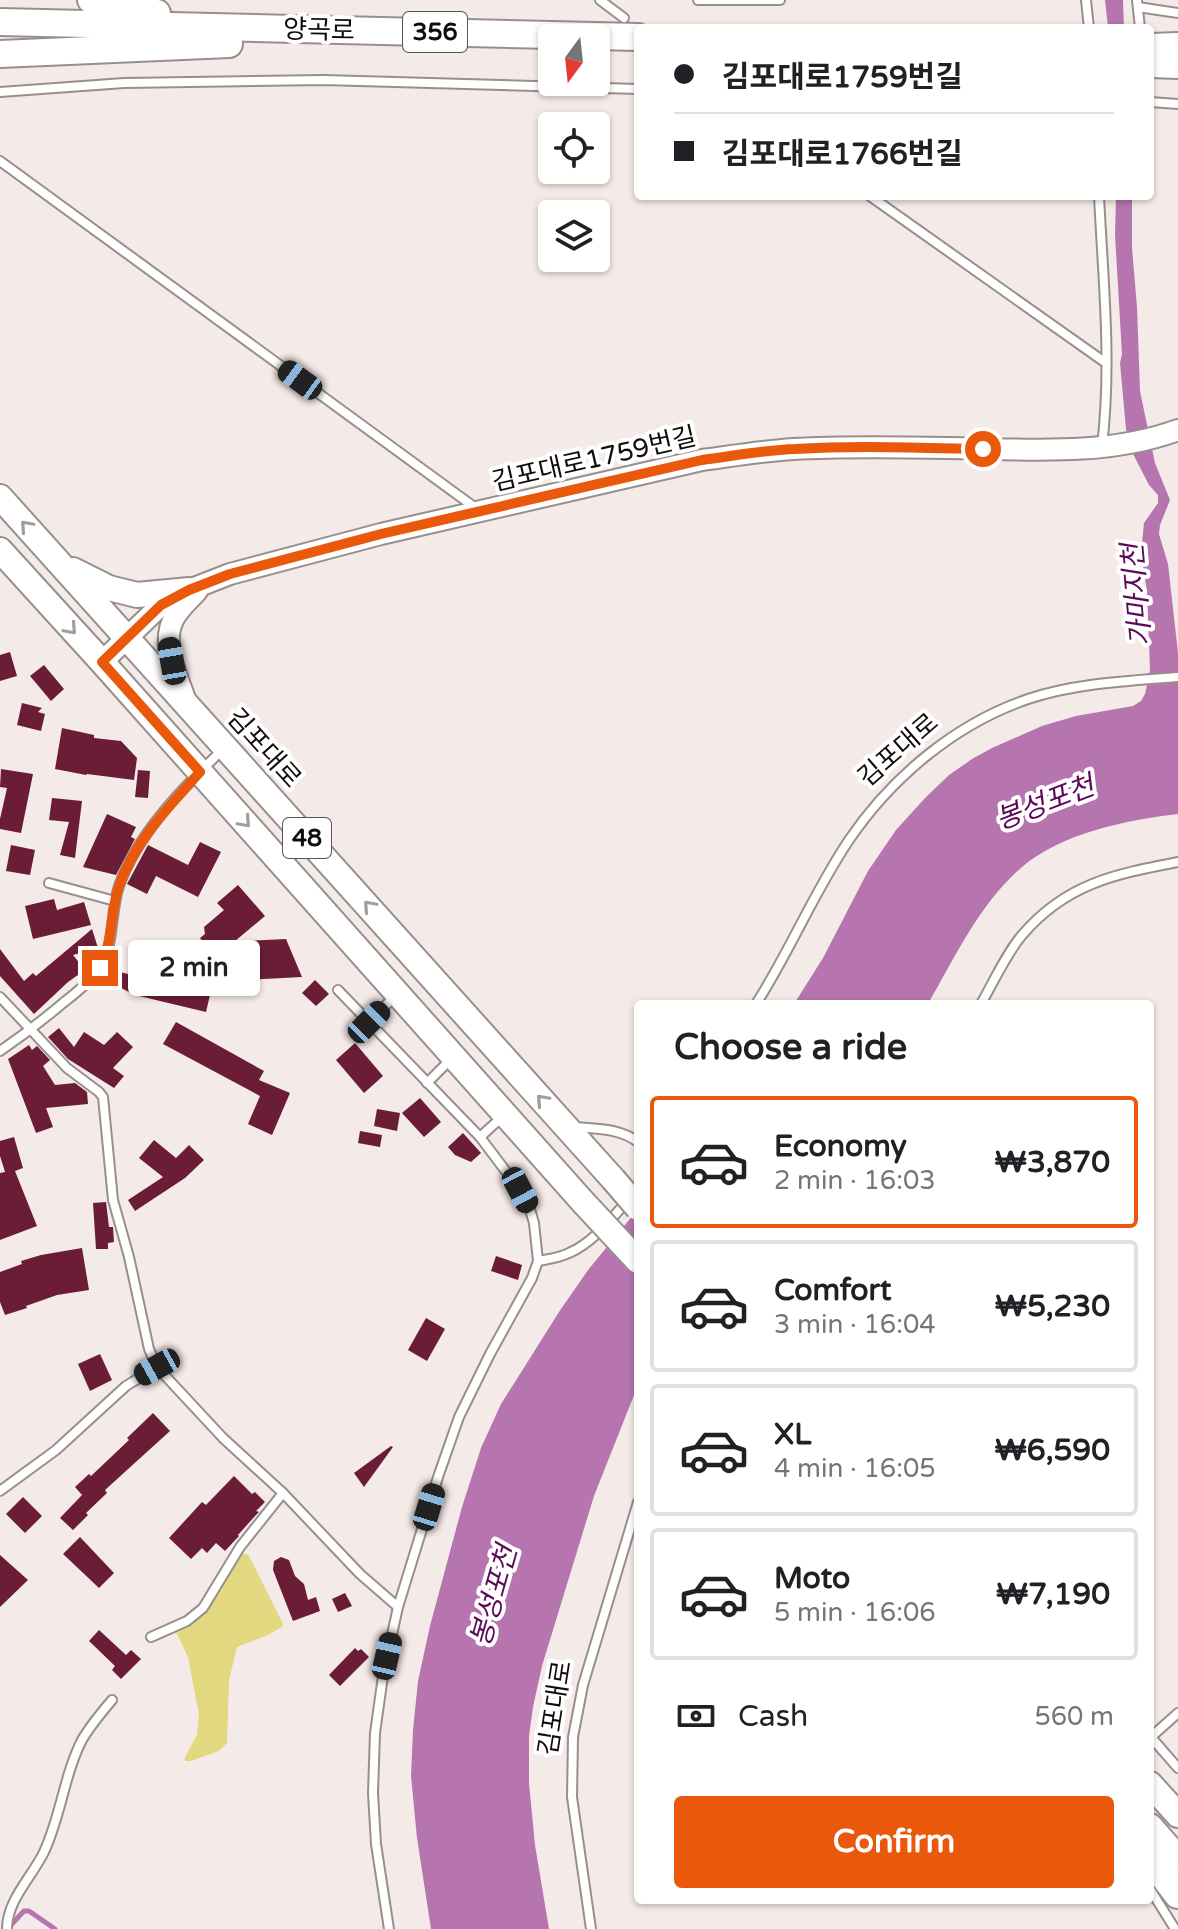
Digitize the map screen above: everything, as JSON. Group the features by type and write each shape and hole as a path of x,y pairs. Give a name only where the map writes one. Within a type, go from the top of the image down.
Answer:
{"highway":[{"path":"91,0 230,36"},
{"name":"양곡로","path":"0,22 538,51"},
{"name":"양곡로","path":"0,39 631,28"},
{"path":"0,54 101,51 230,36"},
{"path":"1154,57 1178,46"},
{"path":"610,53 634,54"},
{"path":"1154,60 1178,65"},
{"path":"1154,1862 1178,1894"}],"main road":[{"name":"김포대로","path":"0,497 634,1203"},
{"name":"48","path":"0,550 634,1257"},
{"path":"59,563 124,593 150,595 196,587"},
{"path":"49,604 76,581"},
{"path":"284,867 312,843"},
{"path":"1154,1788 1178,1815"},
{"path":"1154,1831 1178,1858"}],"street":[{"name":"김포대로1759번길","path":"102,662 161,605 196,587 245,570 381,534 702,460 794,449 1046,449 1108,446 1172,432"},
{"path":"186,703 172,661 170,631 172,621 196,587"}],"lane":[{"path":"600,0 631,28"},
{"path":"698,0 780,0"},
{"path":"1086,0 1089,24"},
{"path":"1140,24 1138,4 1178,13"},
{"path":"0,92 124,83 323,80 634,89"},
{"path":"1154,102 1178,104"},
{"name":"김포대로1759번길","path":"0,161 480,512"},
{"path":"876,200 1106,363"},
{"path":"1099,200 1108,446"},
{"name":"김포대로","path":"759,1000 849,841 900,779 946,742 1000,710 1029,699 1122,682 1178,677"},
{"path":"0,1051 31,1030 100,968 107,952 115,901 125,872 165,811 225,747"},
{"path":"983,1000 1021,936 1068,895 1093,882 1178,862"},
{"path":"49,883 115,901"},
{"path":"338,990 480,1137 520,1190 529,1206 536,1233 538,1261 459,1417 398,1607 378,1701 373,1758 374,1817 389,1929"},
{"path":"369,1022 397,993"},
{"path":"0,997 67,1068 103,1097 113,1200 149,1349 157,1367 223,1438 283,1493 360,1574 398,1607"},
{"path":"427,1083 454,1057"},
{"path":"480,1137 505,1114"},
{"path":"566,1126 619,1132 634,1139"},
{"path":"538,1261 556,1258 581,1247 634,1193"},
{"path":"0,1491 56,1450 126,1386 157,1367"},
{"path":"151,1637 187,1621 203,1608 240,1547 283,1493"},
{"name":"김포대로","path":"591,1929 572,1797 573,1737 583,1685 634,1515"},
{"path":"7,1929 11,1907 45,1851 82,1741 112,1700"},
{"path":"1154,1733 1178,1713"},
{"path":"1154,1741 1178,1768"},
{"path":"1154,1895 1175,1929"}],"shaded area":[{"path":"243,1553 250,1558 283,1624 268,1635 237,1647 229,1680 227,1743 219,1751 186,1761 184,1759 197,1735 199,1715 188,1657 176,1632 191,1624 211,1605"}],"water":[{"path":"1105,0 1123,0 1124,24 1108,24"},
{"name":"봉성포천","path":"1116,200 1132,200 1140,391 1155,463 1170,500 1159,534 1168,564 1178,653 1178,814 1117,824 1075,837 1038,855 1022,867 981,914 930,1000 797,1000 823,958 868,871 896,830 949,775 992,748 1042,726 1076,716 1133,706 1145,694 1150,670 1147,591 1141,553 1144,523 1158,503 1158,495 1149,485 1131,450 1126,429 1115,235"},
{"name":"봉성포천","path":"634,1214 634,1395 594,1496 542,1666 529,1736 529,1783 535,1845 549,1929 431,1929 411,1776 418,1681 430,1626 481,1448 501,1404 588,1270"}],"building":[{"path":"10,652 17,676 0,681 0,655"},
{"path":"44,665 64,689 51,701 30,676"},
{"path":"22,703 42,708 38,712 45,714 41,731 17,725"},
{"path":"62,728 94,735 94,738 121,741 137,758 134,780 55,769"},
{"path":"1,769 33,774 21,833 0,829 7,788 0,787"},
{"path":"138,770 150,771 148,798 135,797"},
{"path":"52,798 82,801 75,858 60,855 69,822 49,820"},
{"path":"107,814 136,827 131,837 135,839 116,875 83,867"},
{"path":"200,842 221,852 198,897 156,876 147,894 127,884 148,845 188,865"},
{"path":"11,845 35,850 30,875 6,871"},
{"path":"238,885 265,916 216,957 200,938 205,934 204,927 224,910 217,903"},
{"path":"54,899 57,910 84,902 91,925 33,939 25,906"},
{"path":"92,929 98,948 73,955 85,970 34,1014 0,976 0,949 24,981 33,973 36,976"},
{"path":"286,939 302,977 246,980 244,941"},
{"path":"192,955 218,961 206,1012 135,995 113,984 116,971 184,988"},
{"path":"315,980 329,994 316,1006 302,993"},
{"path":"176,1022 264,1071 259,1080 290,1093 272,1135 248,1124 260,1096 163,1044"},
{"path":"59,1028 74,1047 84,1032 104,1045 117,1032 133,1047 113,1068 124,1076 114,1088 68,1059 48,1037"},
{"path":"355,1043 383,1076 364,1093 336,1060"},
{"path":"29,1045 32,1050 37,1046 50,1060 43,1066 55,1085 75,1083 87,1092 88,1104 46,1108 53,1127 36,1133 8,1059"},
{"path":"420,1098 441,1122 424,1137 402,1113"},
{"path":"377,1109 400,1113 397,1131 374,1126"},
{"path":"360,1131 382,1135 380,1147 358,1143"},
{"path":"463,1133 481,1153 471,1162 455,1155 448,1147"},
{"path":"14,1137 23,1168 15,1171 37,1226 0,1240 0,1173 5,1172 0,1141"},
{"path":"154,1140 176,1158 189,1145 204,1160 185,1178 135,1211 128,1200 163,1177 139,1158"},
{"path":"106,1202 114,1242 108,1243 108,1249 96,1249 93,1203"},
{"path":"82,1248 89,1290 57,1295 5,1315 0,1302 0,1272 41,1255"},
{"path":"496,1256 522,1265 518,1280 491,1271"},
{"path":"426,1318 445,1329 427,1361 408,1350"},
{"path":"100,1354 112,1380 90,1391 78,1364"},
{"path":"153,1413 170,1431 105,1490 107,1493 73,1530 60,1518 82,1495 75,1487 129,1440 127,1438"},
{"path":"393,1447 364,1487 354,1473"},
{"path":"234,1476 265,1502 225,1551 216,1543 207,1553 202,1548 191,1559 169,1538 202,1502 206,1505"},
{"path":"23,1497 42,1516 25,1533 6,1514"},
{"path":"80,1537 114,1573 99,1588 63,1554"},
{"path":"0,1555 28,1580 0,1607"},
{"path":"281,1557 289,1560 295,1576 304,1584 308,1600 316,1597 320,1611 293,1621 273,1570 274,1561"},
{"path":"345,1593 352,1606 338,1612 332,1599"},
{"path":"99,1630 126,1655 131,1650 141,1659 121,1679 112,1670 115,1666 89,1641"},
{"path":"355,1648 358,1651 361,1649 369,1657 340,1686 329,1675"}],"waterway":[{"path":"11,1925 24,1911 29,1911 55,1929"}],"route":[{"path":"100,968 107,952 115,901 125,872 165,811 200,772 102,662 161,605 230,574 381,534 702,460 794,449 983,449"}],"water label":[{"name":"가마지천","path":"1137,595"}]}
